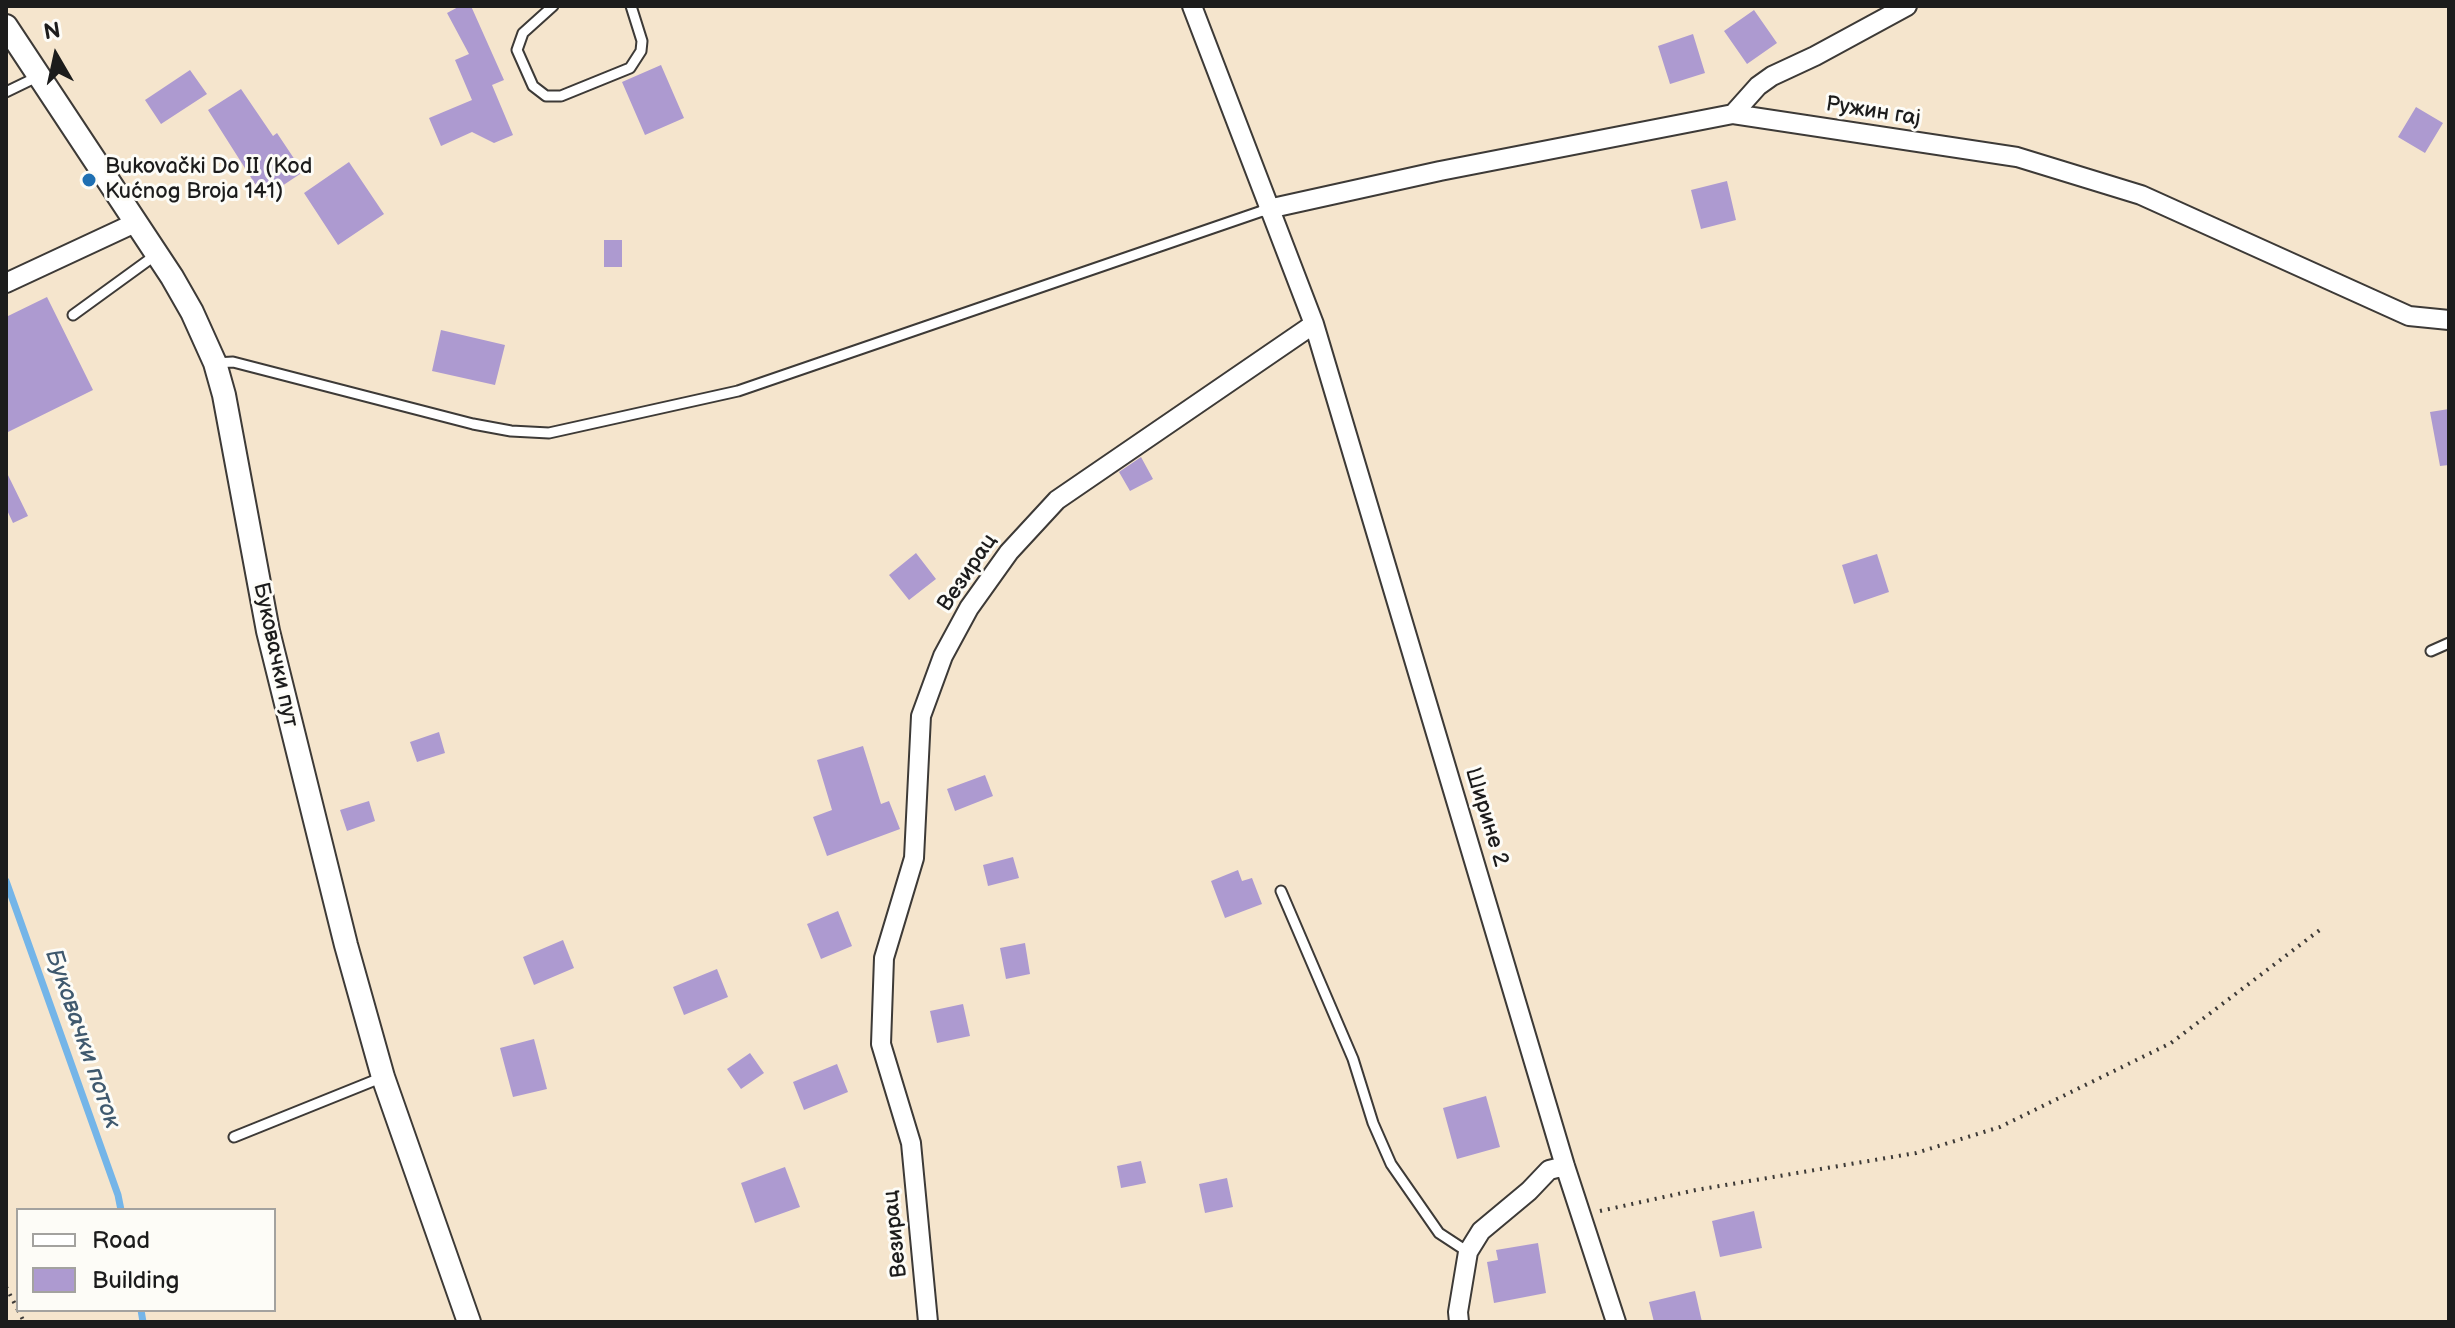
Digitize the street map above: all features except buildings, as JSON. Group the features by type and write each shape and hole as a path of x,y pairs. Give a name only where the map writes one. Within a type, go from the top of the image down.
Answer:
{"street":[{"path":"1192,6 1314,324"},
{"path":"1733,114 1758,86 1772,76 1907,6"},
{"name":"Буковачки пут","path":"6,26 157,254 192,312 215,363 224,395 285,707 383,1077 469,1322"},
{"name":"Ружин гај","path":"1268,209 1426,174 1733,114 2017,157 2141,195 2409,316 2449,320"},
{"path":"6,283 137,222"},
{"name":"Ширине 2","path":"1314,324 1565,1166 1616,1322"},
{"name":"Везирац","path":"928,1322 911,1143 881,1044 884,958 914,858 921,716 943,656 969,608 1009,552 1057,500 1314,324"},
{"path":"1459,1322 1468,1252 1481,1231 1549,1170 1565,1166"}],"lane":[{"path":"553,6 523,33 517,50 533,86 546,96 561,96 630,68 641,51 642,41 631,6"},
{"path":"6,92 39,76"},
{"path":"215,363 233,362 473,424 511,431 549,433 738,391 1268,209"},
{"path":"73,315 157,254"},
{"path":"2431,651 2449,643"},
{"path":"1281,891 1353,1059 1373,1123 1391,1164 1439,1233 1468,1252"},
{"path":"234,1137 383,1077"}],"path":[{"path":"1582,1215 1696,1190 1916,1153 2000,1127 2171,1043 2321,929"},
{"path":"6,1287 16,1306"}],"waterway":[{"name":"Буковачки поток","path":"6,881 121,1208"},
{"name":"Буковачки поток","path":"141,1312 143,1322"}],"place":[{"name":"Bukovački Do II (Kod Kućnog Broja 141)","path":"89,180"}]}
